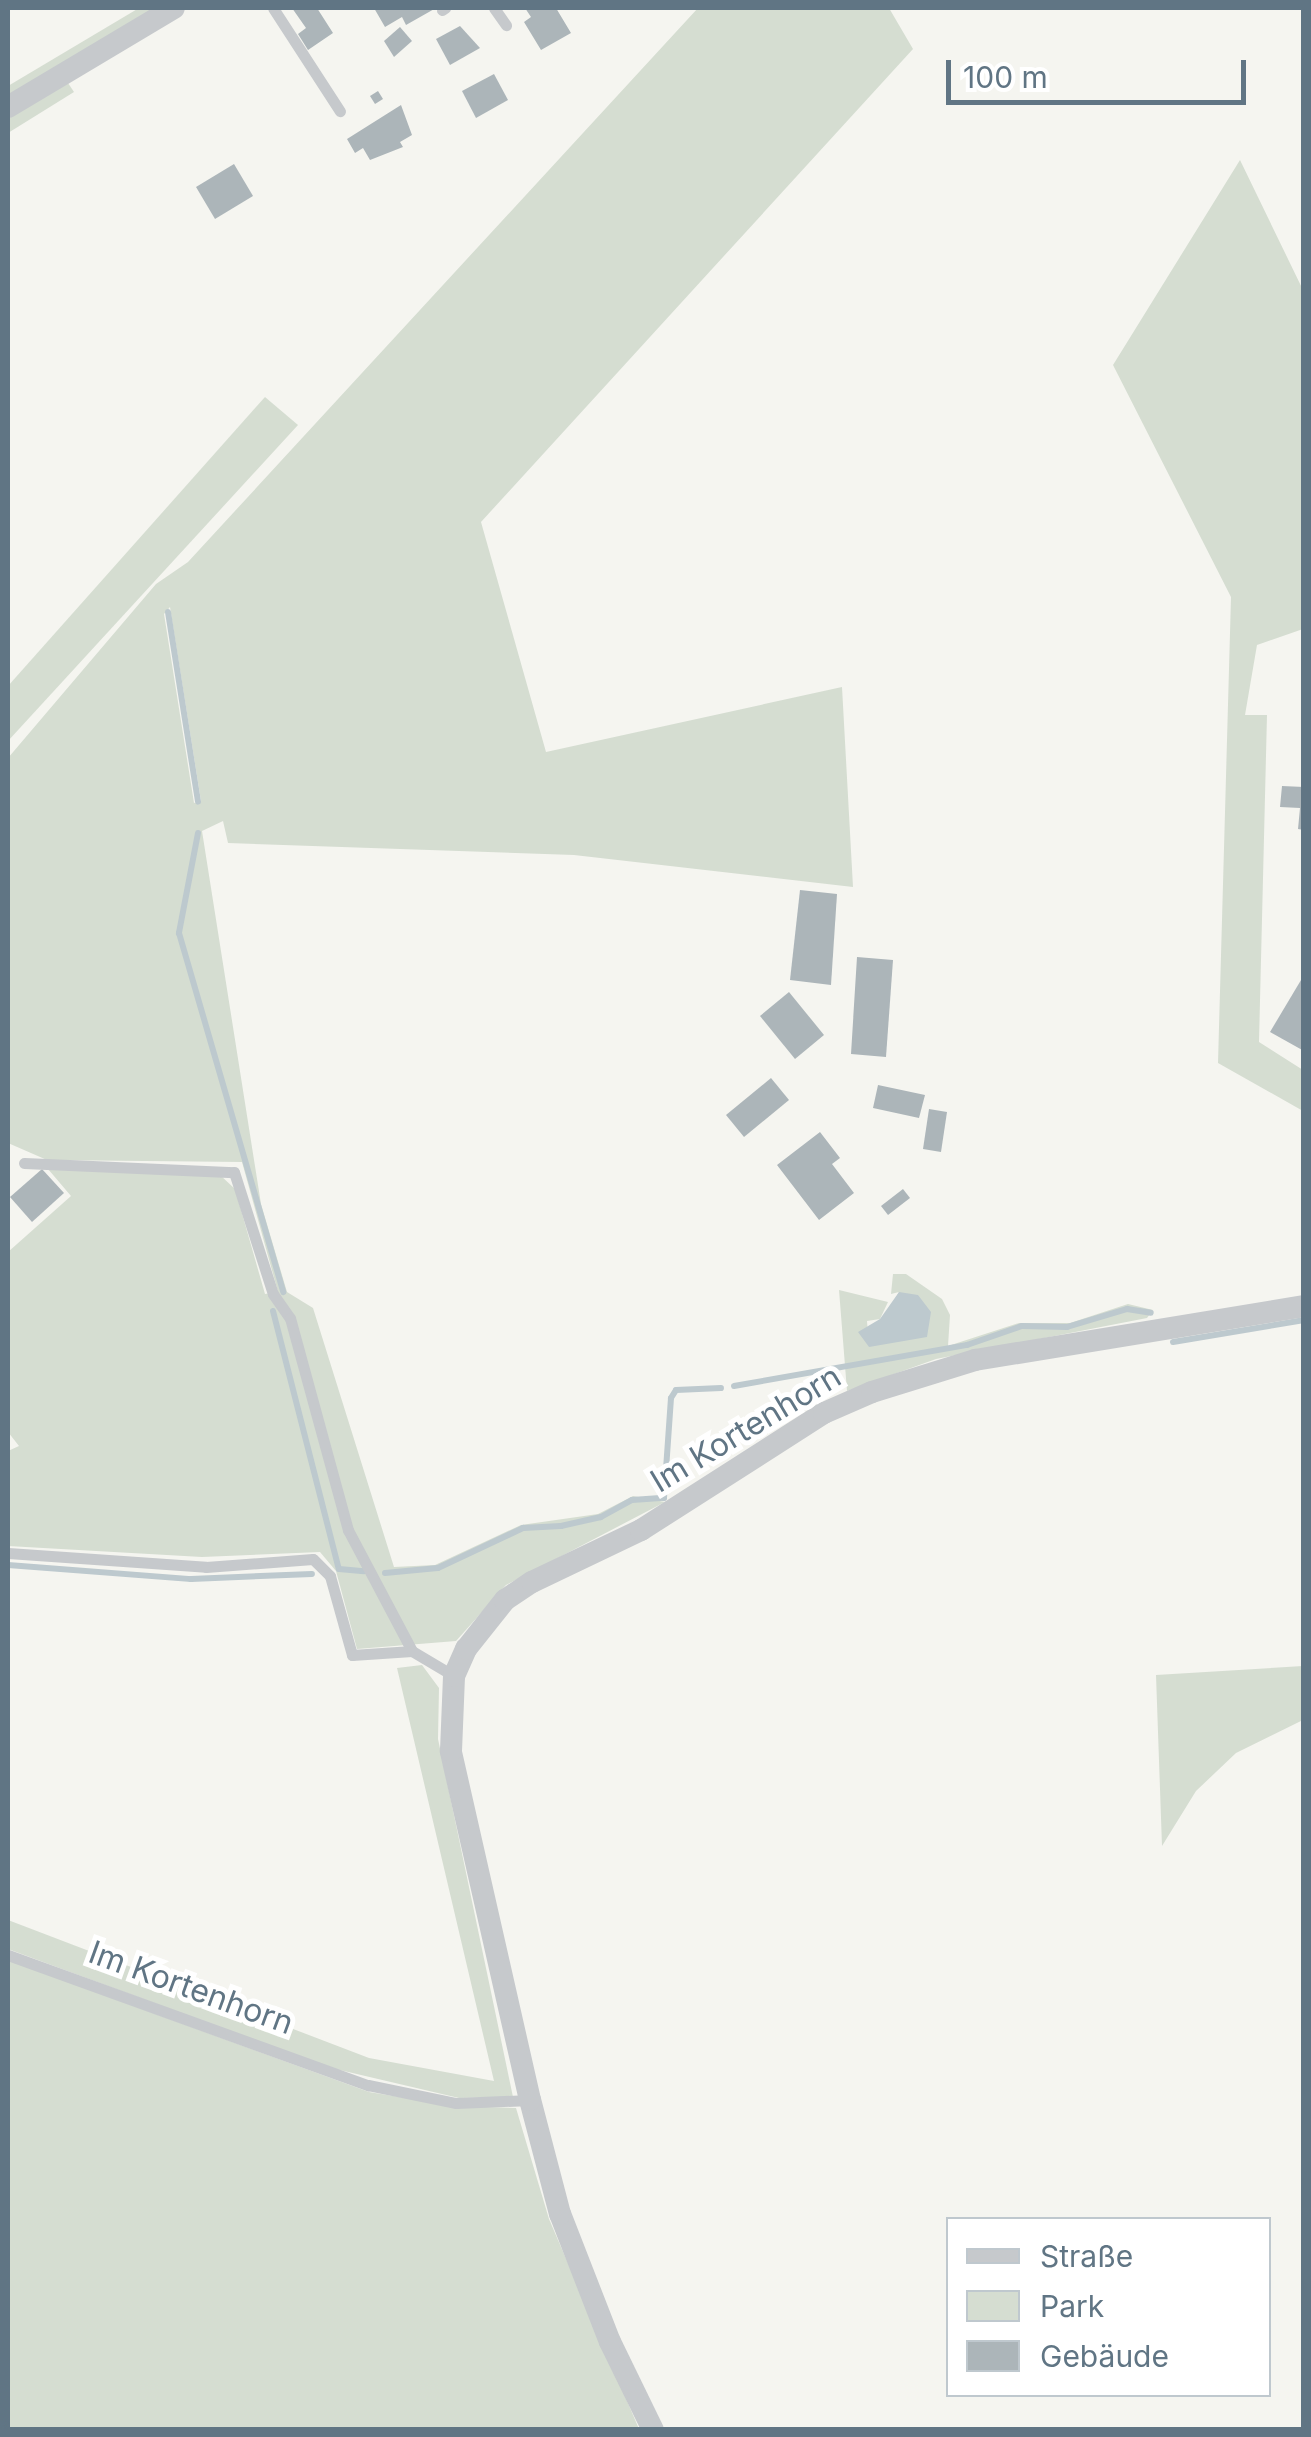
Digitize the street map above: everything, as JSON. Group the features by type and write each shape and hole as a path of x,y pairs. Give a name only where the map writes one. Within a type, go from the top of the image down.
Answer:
{"street":[{"path":"8,107 174,8"},
{"name":"Im Kortenhorn","path":"653,2430 610,2342 560,2214 530,2100 451,1751 454,1676 466,1648 505,1600 641,1530 824,1412 975,1360 1304,1306"}],"lane":[{"path":"273,8 340,111"},
{"path":"494,8 506,25"},
{"path":"24,1164 234,1172 273,1294 290,1318 348,1530 412,1652 454,1676"},
{"path":"8,1553 206,1568 313,1559 330,1576 352,1655 412,1652"},
{"name":"Im Kortenhorn","path":"8,1955 368,2085 456,2103 530,2100"}],"green space":[{"path":"139,8 159,8 8,98 8,86"},
{"path":"698,8 889,8 913,49 481,522 546,752 842,687 853,887 574,855 228,843 223,821 202,831 261,1204 287,1292 313,1308 394,1567 435,1565 521,1525 598,1514 633,1496 665,1502 506,1585 456,1641 357,1649 336,1571 320,1552 202,1557 8,1546 8,1451 19,1446 8,1432 8,1252 71,1196 48,1169 220,1175 235,1189 265,1294 278,1292 242,1162 47,1160 8,1143 8,758 156,584 188,562","holes":["170,607 201,801 194,803 164,614"]},
{"path":"68,83 74,92 8,133 8,119"},
{"path":"1240,160 1303,290 1303,629 1257,645 1245,715 1267,715 1259,1042 1303,1070 1303,1111 1218,1063 1231,597 1113,365"},
{"path":"265,397 298,425 8,741 8,686"},
{"path":"893,1274 906,1274 942,1299 950,1315 948,1346 1019,1323 1070,1323 1128,1304 1153,1310 1147,1318 936,1359 847,1391 839,1290 888,1302 880,1319 867,1321 869,1347 899,1292 891,1294"},
{"path":"422,1665 439,1688 438,1739 513,2097 459,2098 327,2067 8,1949 8,1920 369,2058 494,2081 397,1668"},
{"path":"1303,1666 1303,1720 1236,1753 1196,1791 1162,1846 1156,1675"},
{"path":"8,1960 369,2092 454,2106 516,2108 549,2219 639,2429 8,2429"}],"shaded area":[{"path":"899,1292 918,1295 931,1312 927,1337 869,1347 858,1332 880,1319"}],"building":[{"path":"292,8 317,8 333,33 308,50 298,34 306,28"},
{"path":"374,8 436,8 406,25 402,17 385,27"},
{"path":"525,8 556,8 571,33 541,50 524,22 531,17"},
{"path":"460,26 480,48 450,65 436,39"},
{"path":"400,27 412,41 394,57 384,41"},
{"path":"494,74 508,100 476,118 462,91"},
{"path":"378,91 383,99 375,104 370,96"},
{"path":"401,105 412,135 400,142 403,147 370,160 363,148 355,153 347,139"},
{"path":"234,164 253,196 215,219 196,187"},
{"path":"1282,786 1304,787 1304,830 1298,829 1300,808 1280,807"},
{"path":"800,890 837,894 831,985 790,980"},
{"path":"857,957 893,960 886,1057 851,1054"},
{"path":"1304,975 1304,1051 1270,1032"},
{"path":"789,992 824,1035 795,1059 760,1016"},
{"path":"771,1078 789,1100 744,1137 726,1115"},
{"path":"878,1085 925,1095 919,1118 873,1108"},
{"path":"929,1109 947,1112 941,1152 923,1149"},
{"path":"820,1132 840,1158 832,1164 854,1193 819,1220 777,1165"},
{"path":"42,1169 64,1193 32,1222 10,1197"},
{"path":"903,1189 910,1198 888,1215 881,1206"}],"waterway":[{"path":"168,612 198,802"},
{"path":"198,833 179,933 283,1292"},
{"path":"734,1386 967,1345 1022,1326 1067,1327 1127,1309 1151,1313"},
{"path":"273,1311 339,1569 364,1571"},
{"path":"1173,1342 1304,1320"},
{"path":"385,1573 438,1568 523,1528 561,1526 601,1517 632,1500 664,1498 671,1398 676,1390 721,1388"},
{"path":"8,1565 191,1579 312,1574"}]}
